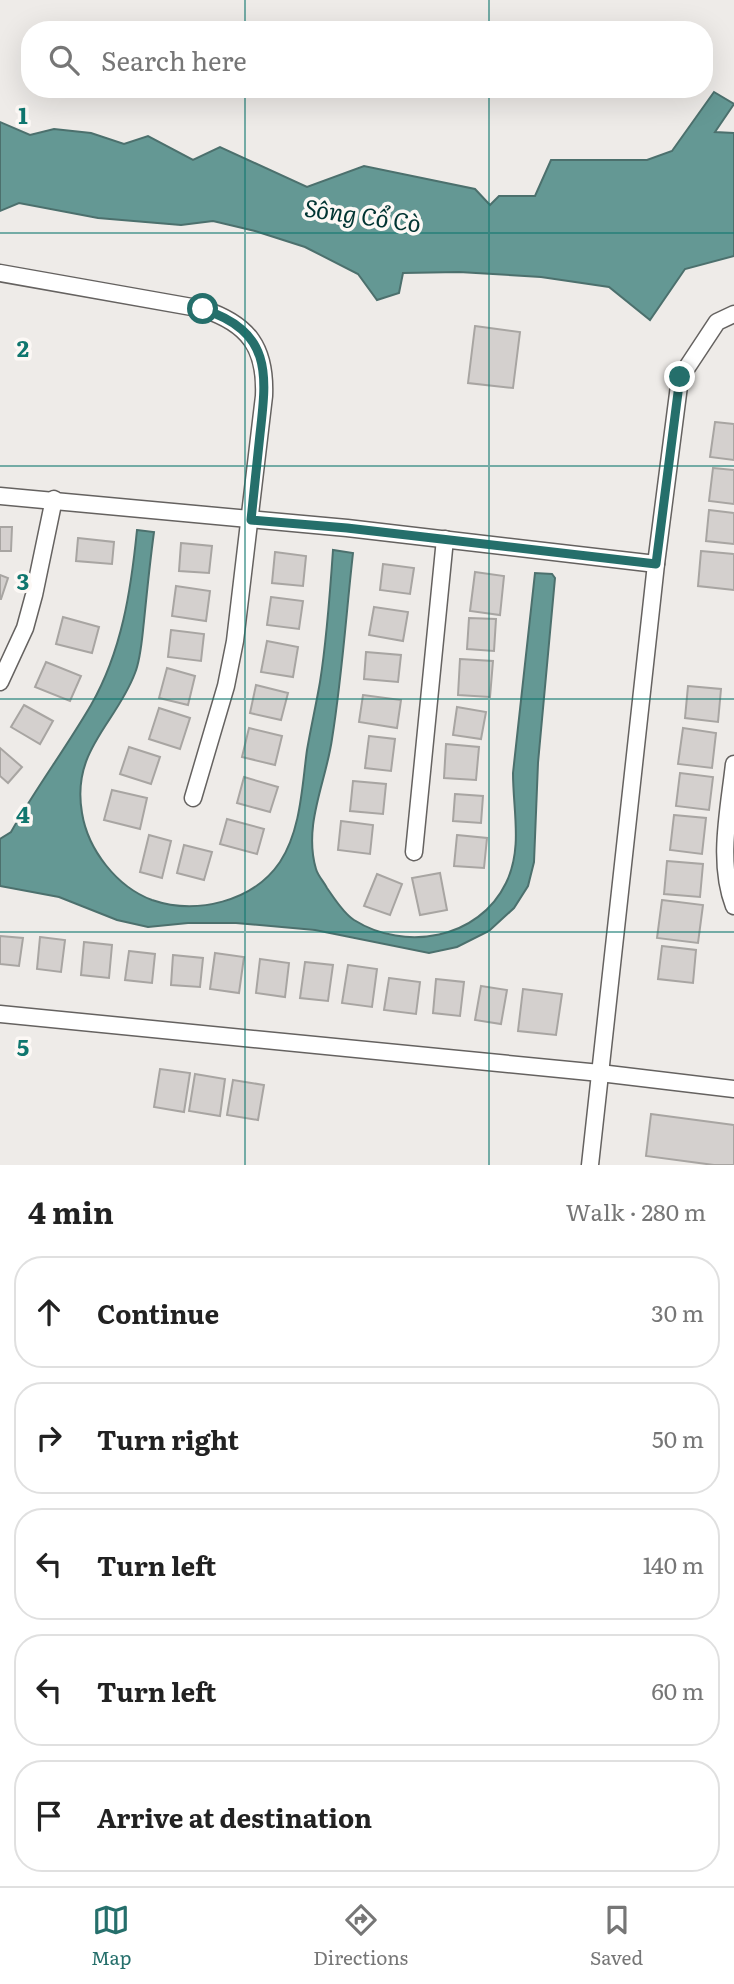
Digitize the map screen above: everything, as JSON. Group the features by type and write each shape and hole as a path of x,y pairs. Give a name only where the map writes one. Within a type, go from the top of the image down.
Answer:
{"street":[{"path":"0,273 203,309 224,316 245,332 259,353 265,371 264,396 235,641 226,686 193,798"},
{"path":"590,1165 656,564 680,377 717,323 734,314"},
{"path":"0,496 54,499 445,539 656,564"},
{"path":"0,682 25,628 54,499"},
{"path":"414,852 445,539"},
{"path":"734,764 724,858 734,906"},
{"path":"0,1014 600,1073 734,1089"}],"water":[{"name":"Sông Cổ Cò","path":"713,93 734,104 715,132 734,133 734,256 685,269 650,320 609,287 541,277 459,272 403,273 399,293 377,300 358,274 305,247 213,221 181,225 98,218 19,203 0,211 0,122 30,135 54,129 91,133 124,144 148,136 193,160 220,147 307,187 364,166 475,189 490,205 499,196 535,196 551,160 647,160 672,151 710,98 713,98"},
{"path":"137,530 154,532 139,661 127,691 89,754 80,791 85,827 106,866 139,894 152,900 187,906 222,902 239,896 269,876 287,849 300,808 322,666 333,550 353,553 335,716 314,820 313,853 318,874 346,913 374,930 395,936 417,937 459,928 478,917 494,902 506,883 516,843 513,773 535,573 552,574 555,578 538,763 534,862 528,886 514,908 489,931 457,947 429,953 315,930 236,923 188,923 148,927 117,920 59,897 0,886 0,839 11,832 102,684 118,642 128,598"}],"building":[{"path":"475,326 520,332 513,388 468,383"},
{"path":"715,422 734,424 734,460 710,457"},
{"path":"713,468 734,470 734,504 709,501"},
{"path":"709,510 734,513 734,544 706,541"},
{"path":"0,527 12,527 11,551 0,551"},
{"path":"78,538 114,542 112,564 76,561"},
{"path":"181,543 212,546 209,573 179,571"},
{"path":"701,551 734,554 734,590 698,586"},
{"path":"275,552 306,556 303,586 272,583"},
{"path":"383,564 414,568 410,594 380,590"},
{"path":"475,572 504,576 500,615 470,611"},
{"path":"0,575 8,578 1,599 0,599"},
{"path":"176,586 210,591 206,621 172,616"},
{"path":"271,597 303,601 299,629 267,625"},
{"path":"374,607 408,612 403,641 369,635"},
{"path":"63,617 99,627 92,653 56,644"},
{"path":"469,618 496,619 494,651 467,649"},
{"path":"171,630 204,634 201,661 168,657"},
{"path":"267,641 298,647 293,677 261,672"},
{"path":"366,652 401,655 398,682 364,679"},
{"path":"460,659 493,661 490,697 458,695"},
{"path":"46,662 81,676 70,701 35,687"},
{"path":"167,668 195,676 188,705 159,698"},
{"path":"256,685 288,693 281,720 250,713"},
{"path":"688,686 721,689 718,722 685,718"},
{"path":"363,695 401,700 397,728 359,722"},
{"path":"24,705 53,721 40,744 11,727"},
{"path":"457,707 486,712 481,739 453,735"},
{"path":"159,708 190,718 180,749 149,739"},
{"path":"249,728 282,736 275,765 242,757"},
{"path":"683,728 716,733 712,768 678,764"},
{"path":"369,736 395,739 391,771 365,768"},
{"path":"446,744 479,747 476,780 444,778"},
{"path":"129,747 160,757 151,784 120,774"},
{"path":"0,748 22,767 8,783 0,776"},
{"path":"680,773 713,777 709,810 676,806"},
{"path":"244,777 278,787 270,812 237,803"},
{"path":"353,781 386,784 383,814 350,811"},
{"path":"112,790 147,798 140,829 104,820"},
{"path":"455,794 483,796 481,823 453,821"},
{"path":"674,815 706,818 702,854 670,850"},
{"path":"227,819 264,829 257,854 220,844"},
{"path":"341,821 373,825 370,854 338,850"},
{"path":"149,835 171,841 162,878 140,872"},
{"path":"457,835 487,838 484,868 454,866"},
{"path":"184,845 212,852 204,880 177,873"},
{"path":"667,861 703,864 700,897 664,894"},
{"path":"440,873 447,910 420,915 412,878"},
{"path":"377,874 402,884 390,915 364,906"},
{"path":"662,900 703,905 698,943 657,938"},
{"path":"0,936 23,938 19,966 0,964"},
{"path":"40,937 65,940 61,972 37,969"},
{"path":"84,942 112,945 109,978 81,975"},
{"path":"662,946 696,950 693,983 658,979"},
{"path":"129,951 155,954 152,983 125,980"},
{"path":"215,953 244,957 239,993 210,989"},
{"path":"173,955 203,958 200,987 171,985"},
{"path":"260,959 289,963 285,997 256,993"},
{"path":"305,962 333,965 328,1001 300,998"},
{"path":"348,965 377,969 372,1007 342,1003"},
{"path":"389,978 420,982 416,1014 384,1010"},
{"path":"436,979 464,982 460,1016 433,1013"},
{"path":"481,986 507,990 501,1024 475,1020"},
{"path":"523,989 562,994 556,1035 518,1031"},
{"path":"160,1069 190,1073 184,1112 154,1107"},
{"path":"195,1074 225,1079 220,1116 189,1111"},
{"path":"233,1080 264,1085 258,1120 227,1115"},
{"path":"651,1114 734,1125 734,1165 646,1156"}],"route":[{"path":"203,309 224,316 245,332 259,353 265,371 251,520 347,528 656,564 680,377"}]}
